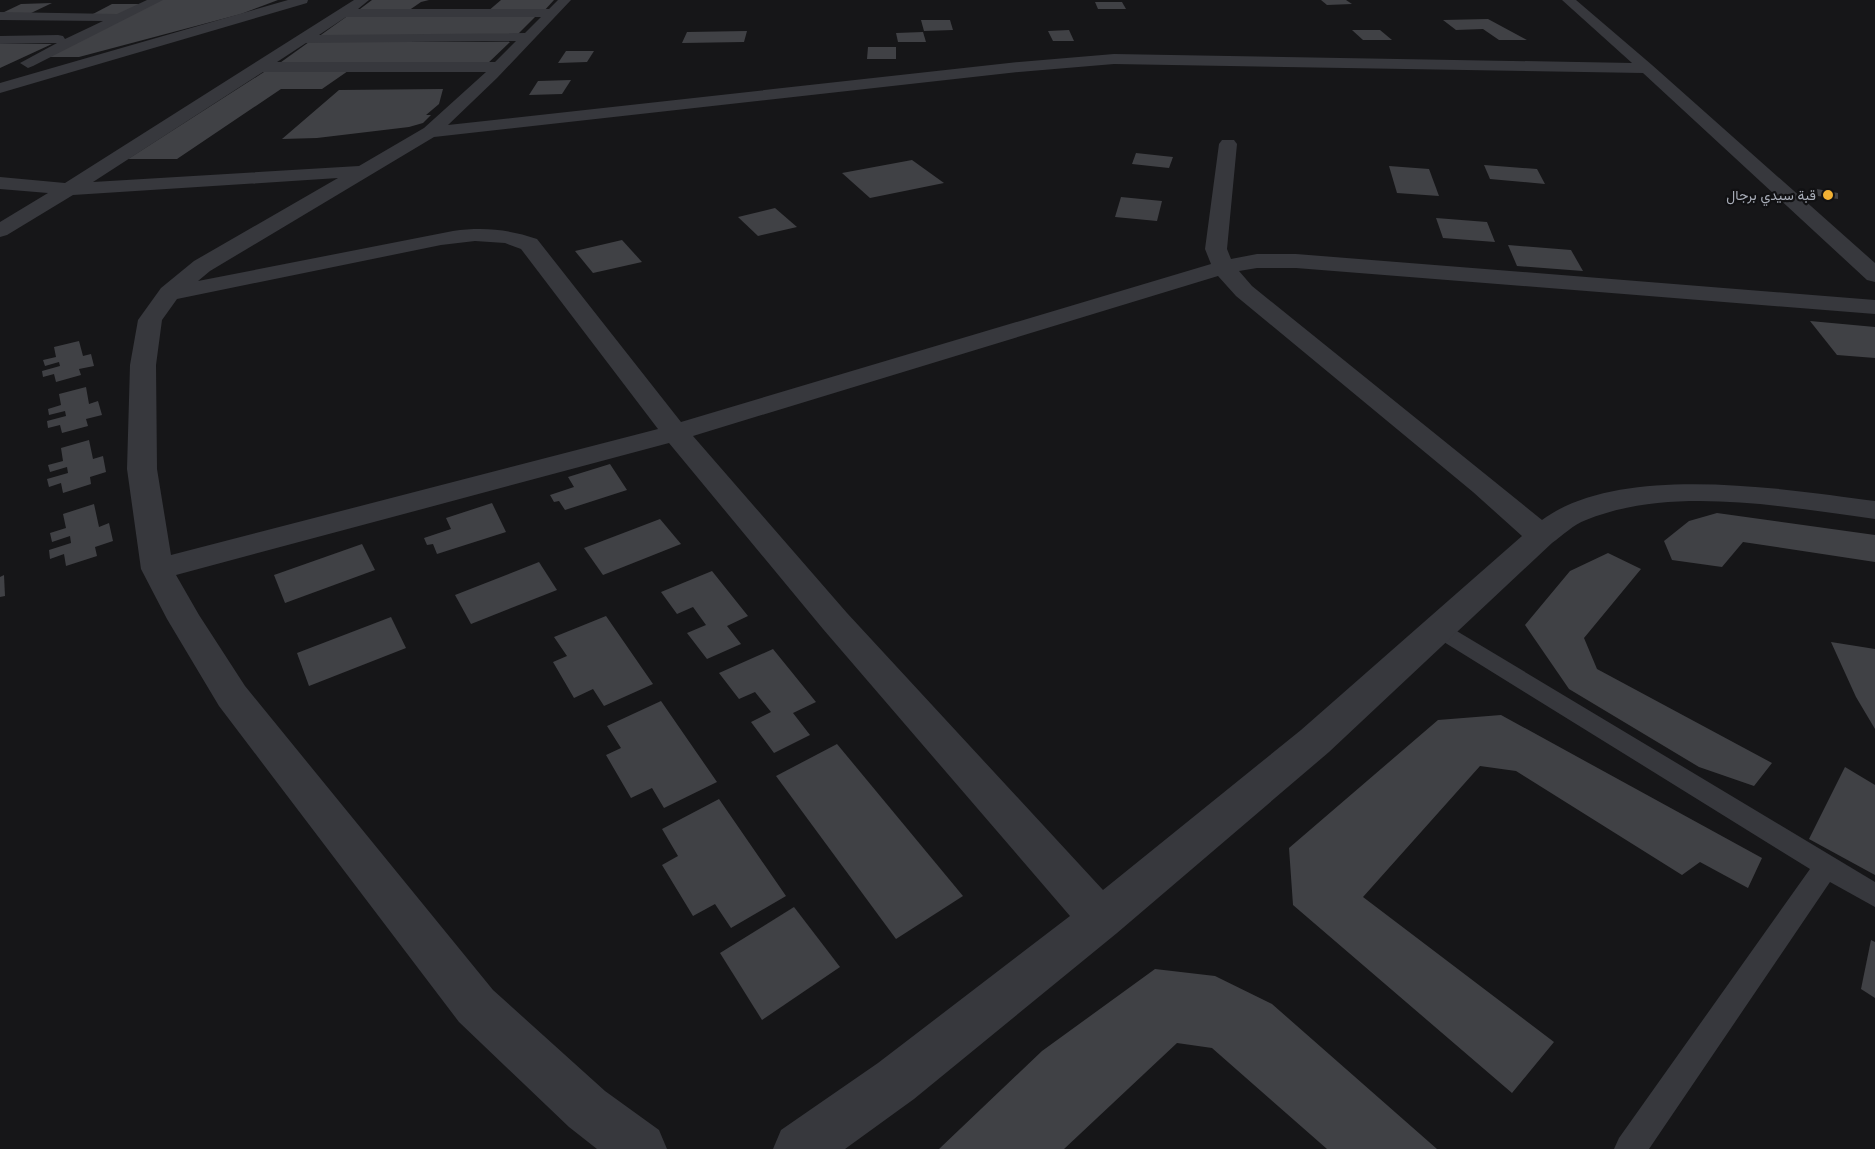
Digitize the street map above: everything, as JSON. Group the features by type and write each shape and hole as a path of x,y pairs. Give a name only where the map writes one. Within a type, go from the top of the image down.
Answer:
{"street":[{"path":"58,70 10,70 157,0"},
{"path":"0,88 302,0"},
{"path":"0,231 71,189 363,0"},
{"path":"1568,0 1647,68 1875,275"},
{"path":"343,14 559,6"},
{"path":"559,6 430,132 202,266 169,293 150,320 143,365 142,469 157,569 184,619 232,696 476,1006 587,1109 640,1149"},
{"path":"0,16 122,17"},
{"path":"306,39 528,37"},
{"path":"0,40 79,38"},
{"path":"430,132 1019,67 1114,59 1647,68"},
{"path":"262,67 499,67"},
{"path":"1228,144 1216,249 1223,267 1244,291 1484,486 1541,536"},
{"path":"0,183 71,189 363,170"},
{"path":"169,293 441,239 479,234 509,235 530,244 675,433 835,621 1101,919"},
{"path":"157,569 675,433 1223,267 1257,261 1296,261 1875,307"},
{"path":"800,1149 896,1081 1101,919 1315,741 1541,536 1574,514 1606,503 1650,496 1703,492 1875,510"}],"lane":[{"path":"1438,629 1875,896"},
{"path":"1630,1149 1827,866"}],"building":[{"path":"160,0 278,0 241,14 79,57 41,57"},
{"path":"372,0 429,0 421,2 408,11 356,12"},
{"path":"501,0 554,0 543,12 487,12"},
{"path":"1321,0 1346,0 1352,4 1327,5"},
{"path":"1095,2 1122,2 1126,9 1098,9"},
{"path":"52,3 29,14 0,14 21,4"},
{"path":"112,4 143,4 122,15 91,15"},
{"path":"536,16 515,37 318,37 346,17"},
{"path":"1488,19 1527,40 1499,40 1483,29 1456,30 1443,20"},
{"path":"921,20 950,20 953,30 924,31"},
{"path":"1069,30 1074,41 1053,41 1048,31"},
{"path":"1352,30 1380,30 1392,40 1363,40"},
{"path":"747,31 744,42 682,43 687,32"},
{"path":"923,32 926,42 898,42 896,33"},
{"path":"309,42 510,42 486,65 277,65"},
{"path":"0,44 52,44 0,68"},
{"path":"868,47 896,47 896,59 867,59"},
{"path":"566,51 594,51 587,62 558,63"},
{"path":"348,71 322,89 281,89 177,159 128,159 264,72"},
{"path":"571,80 562,94 529,95 538,81"},
{"path":"443,89 439,104 426,115 431,115 423,123 409,127 317,138 282,139 339,90"},
{"path":"1136,153 1173,157 1169,168 1132,164"},
{"path":"912,160 944,183 870,198 842,173"},
{"path":"1484,165 1537,169 1545,184 1490,179"},
{"path":"1389,166 1429,169 1439,196 1397,193"},
{"name":"قبة سيدي برجال","path":"1817,189 1838,193 1838,199 1818,196"},
{"path":"1121,197 1162,201 1157,221 1115,217"},
{"path":"775,208 797,227 758,236 738,217"},
{"path":"1436,218 1487,222 1495,242 1443,238"},
{"path":"622,240 642,262 593,273 575,251"},
{"path":"1508,245 1571,250 1583,271 1517,266"},
{"path":"1810,321 1875,327 1875,358 1837,355"},
{"path":"79,341 83,356 91,354 94,366 79,369 81,375 56,382 54,374 43,377 42,371 60,366 59,362 45,366 43,360 56,357 54,347"},
{"path":"86,387 89,404 98,401 102,415 86,419 88,426 62,433 60,425 48,428 47,421 66,416 65,411 49,415 48,409 61,405 59,394"},
{"path":"89,440 93,459 103,456 106,472 90,477 91,484 63,493 61,483 49,487 47,479 68,473 67,467 50,472 48,465 63,461 61,448"},
{"path":"610,464 627,490 565,510 559,501 554,502 550,495 574,487 568,477"},
{"path":"492,503 506,532 437,554 433,544 427,545 424,538 451,529 446,518"},
{"path":"94,504 99,527 109,523 113,541 95,547 97,556 66,566 64,554 50,559 49,550 71,543 70,536 52,542 50,533 66,528 63,514"},
{"path":"1717,513 1875,535 1875,562 1743,542 1722,567 1672,560 1664,541 1689,521"},
{"path":"660,519 681,544 603,575 584,548"},
{"path":"362,544 375,570 285,603 274,575"},
{"path":"1608,553 1641,569 1584,638 1597,669 1772,763 1754,786 1699,767 1569,689 1525,625 1570,571"},
{"path":"539,562 557,590 471,624 455,595"},
{"path":"712,571 748,616 727,626 741,644 707,659 687,633 706,625 693,607 677,614 661,592"},
{"path":"4,575 5,596 0,597 0,577"},
{"path":"606,616 653,684 604,706 593,689 574,698 553,662 567,656 554,637"},
{"path":"391,617 406,648 309,686 297,653"},
{"path":"1831,642 1875,649 1875,729 1856,697"},
{"path":"773,649 816,702 793,713 810,735 774,753 751,722 771,712 755,692 739,699 719,673"},
{"path":"661,701 717,782 664,808 652,788 631,798 606,755 621,748 607,726"},
{"path":"1501,715 1762,858 1748,888 1700,862 1682,875 1516,771 1480,766 1363,897 1554,1042 1512,1093 1293,905 1289,848 1438,720"},
{"path":"837,744 963,896 896,939 776,776"},
{"path":"1845,767 1875,785 1875,875 1809,839"},
{"path":"719,799 786,896 731,928 715,904 693,916 662,865 678,856 662,829"},
{"path":"794,907 840,967 762,1020 720,953"},
{"path":"1871,940 1875,942 1875,998 1861,989"},
{"path":"1155,969 1215,976 1272,1004 1437,1149 1327,1149 1212,1048 1177,1043 1064,1149 939,1149 1042,1051"}],"place":[{"name":"قبة سيدي برجال","path":"1828,195"}]}
